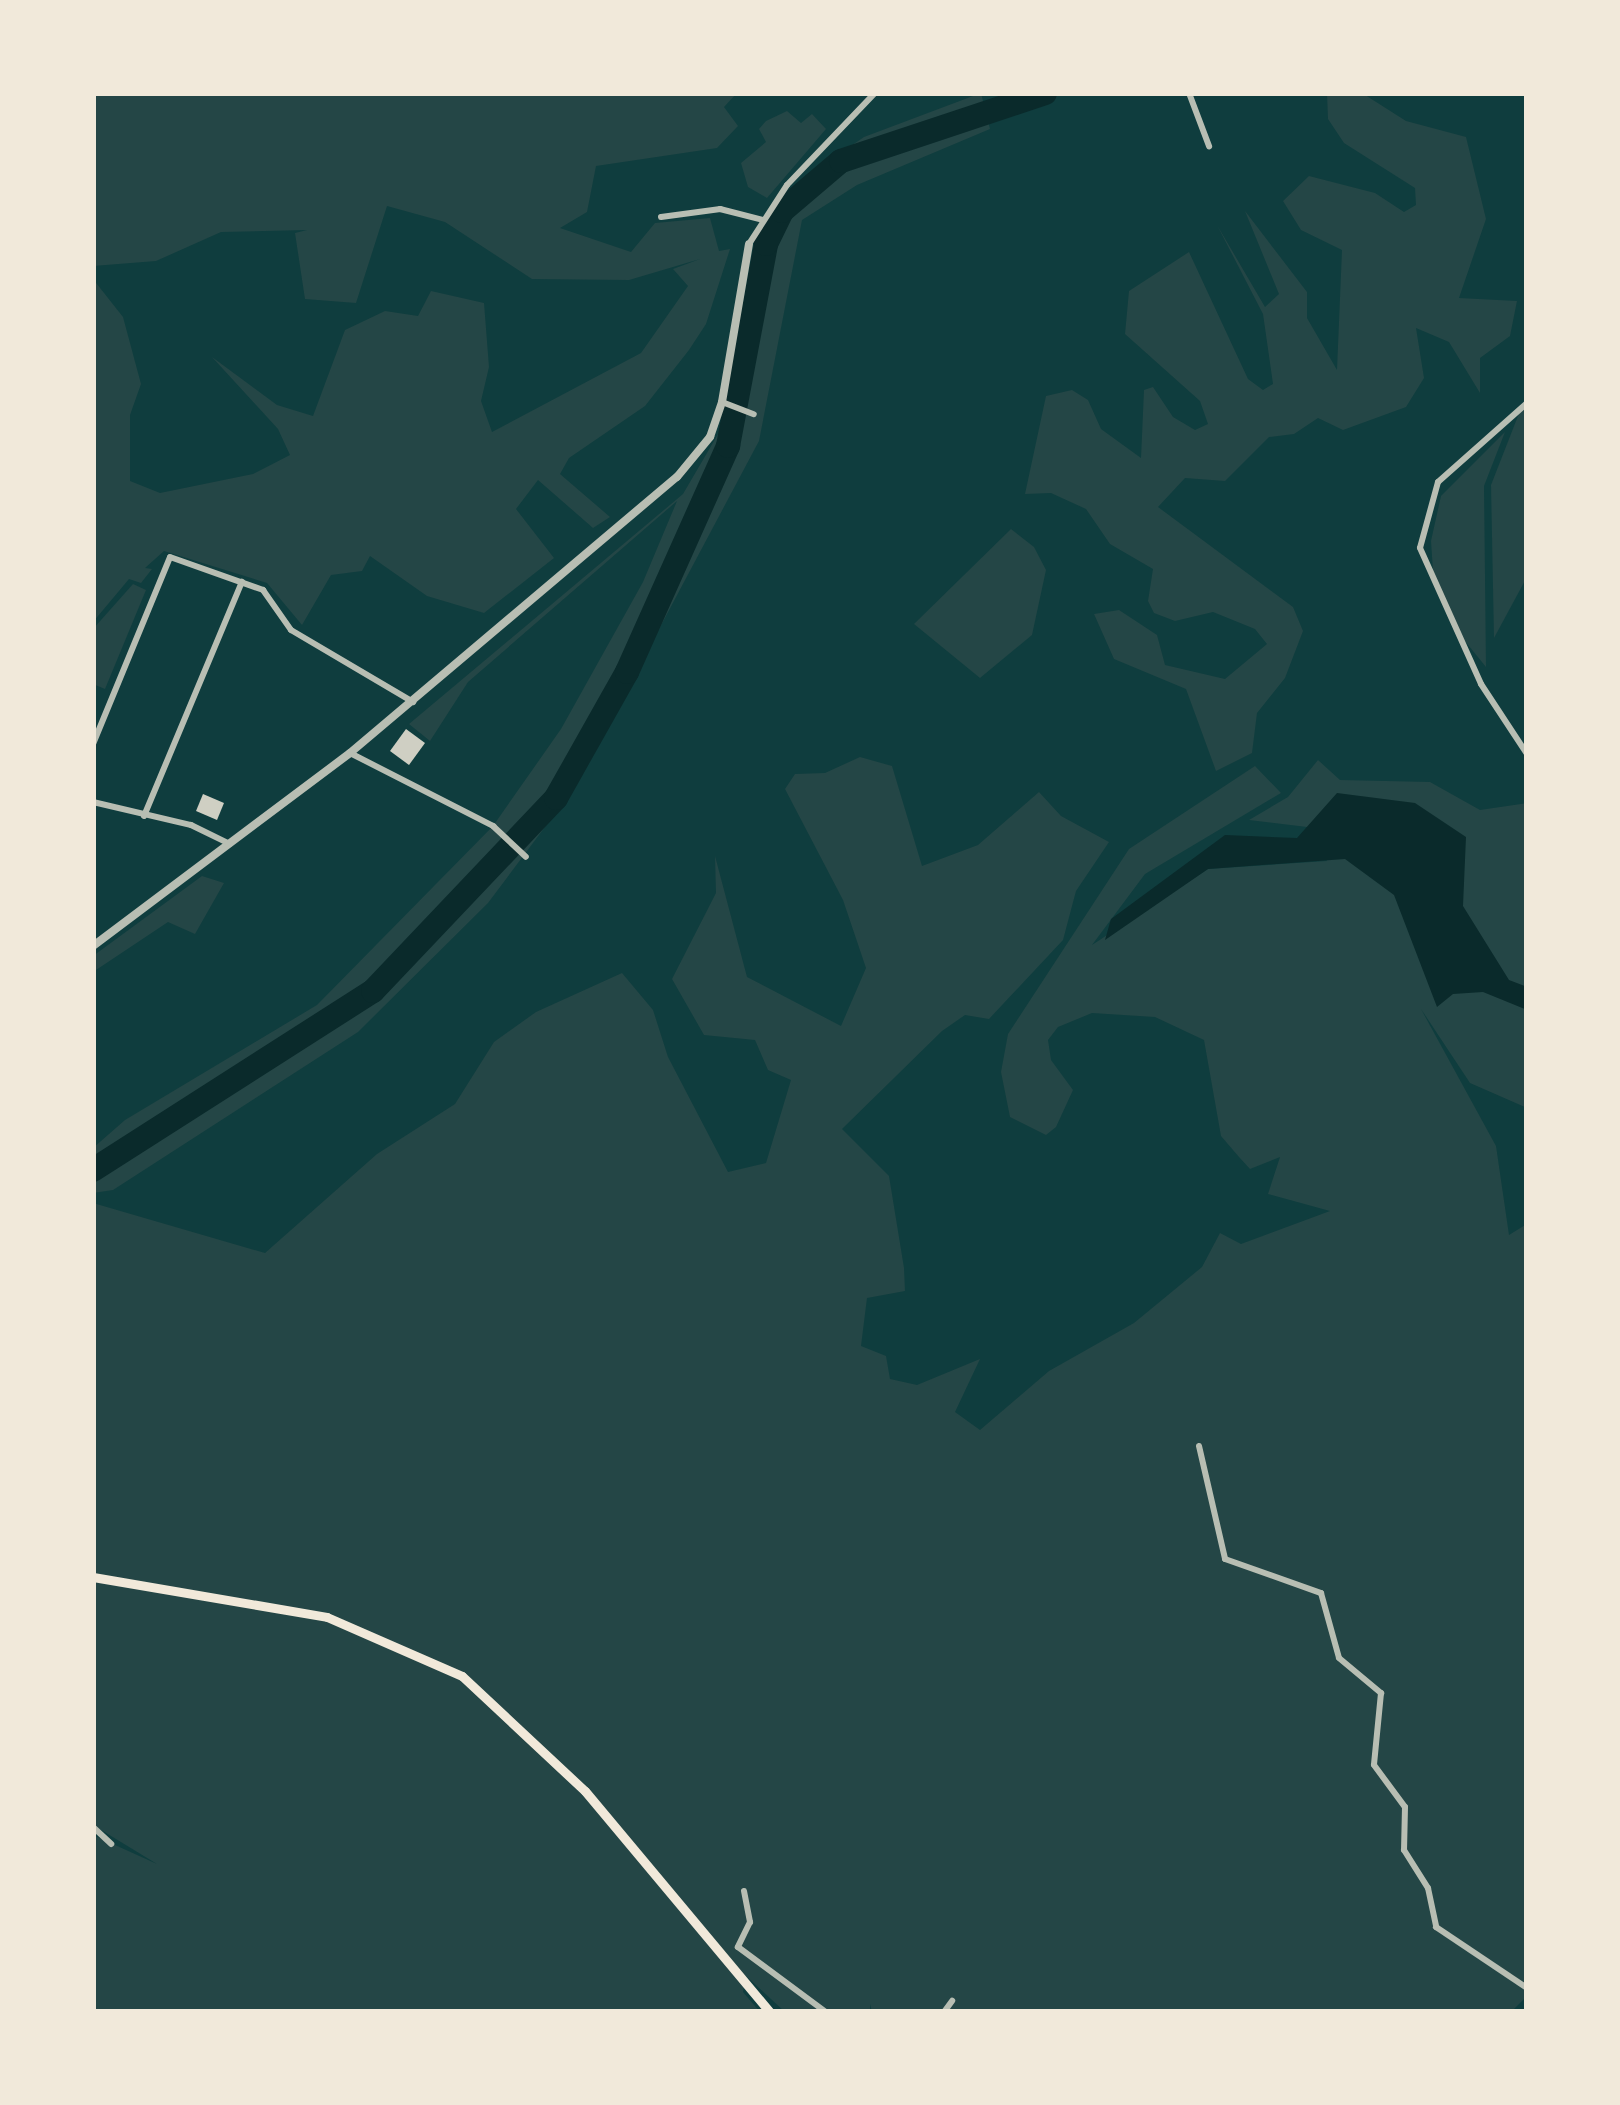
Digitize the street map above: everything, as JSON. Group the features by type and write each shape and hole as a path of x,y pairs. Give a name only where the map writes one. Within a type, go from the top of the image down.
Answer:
{"main road":[{"path":"93,1577 327,1617 462,1676 585,1791 770,2012"}],"street":[{"path":"93,946 350,753 665,488 710,437 727,404 749,244 764,220 875,93"},
{"path":"1190,93 1209,146"},
{"path":"1527,147 1527,184"},
{"path":"661,217 720,209 764,220"},
{"path":"1527,403 1438,482 1420,548 1481,684 1527,754"},
{"path":"727,404 754,414"},
{"path":"93,744 170,557 262,590 291,630 412,702"},
{"path":"144,816 242,582"},
{"path":"350,753 504,836 526,857"},
{"path":"93,802 230,844"},
{"path":"1199,1446 1225,1559 1321,1593 1339,1658 1381,1693 1374,1765 1405,1808 1404,1850 1428,1888 1436,1927 1527,1988"},
{"path":"93,1828 111,1844"},
{"path":"744,1892 750,1922 737,1947 826,2012"},
{"path":"944,2012 952,2001"},
{"path":"809,2012 815,2004"}],"shaded area":[{"path":"93,93 737,93 724,107 738,126 717,148 596,166 587,212 560,228 631,252 655,223 710,218 719,251 730,249 706,324 689,350 645,406 569,458 560,474 610,517 593,528 538,480 516,509 554,558 484,613 427,596 370,556 362,571 331,575 302,625 267,583 164,551 145,568 152,569 141,583 129,579 93,622 93,279 123,317 141,384 130,415 130,481 160,493 253,474 290,455 278,429 212,357 277,405 313,416 345,330 385,311 418,316 431,291 484,303 489,367 481,401 492,432 641,353 688,286 673,269 700,259 629,280 532,279 445,222 387,206 356,303 305,299 295,233 307,230 221,232 156,261 93,266"},
{"path":"981,93 990,129 857,185 802,220 759,441 575,787 488,903 358,1032 113,1190 93,1193 93,1148 125,1120 317,1005 493,826 561,729 643,582 677,501 468,682 430,741 409,724 683,494 721,429 763,229 798,182 864,137"},
{"path":"1327,93 1362,93 1406,121 1466,137 1486,219 1459,298 1517,301 1510,336 1480,358 1480,393 1449,342 1416,328 1424,378 1406,407 1343,430 1318,418 1294,434 1269,437 1225,481 1185,478 1158,507 1293,607 1303,631 1285,678 1257,713 1252,753 1216,771 1186,689 1114,659 1094,614 1119,610 1157,635 1165,665 1225,679 1267,644 1255,629 1213,612 1175,621 1154,613 1148,601 1153,569 1110,544 1086,509 1051,493 1025,494 1046,396 1072,390 1088,400 1101,429 1141,458 1144,390 1153,387 1173,417 1195,430 1208,424 1200,401 1125,334 1129,291 1189,252 1248,379 1263,390 1273,384 1263,314 1217,225 1265,307 1279,294 1245,211 1307,292 1307,318 1337,370 1342,250 1301,230 1283,201 1309,176 1375,193 1404,212 1416,205 1415,188 1344,143 1328,119"},
{"path":"787,111 801,123 812,114 826,129 767,198 748,187 741,163 766,142 759,129 766,121"},
{"path":"1527,393 1527,577 1494,638 1491,485"},
{"path":"1505,432 1484,486 1486,667 1464,640 1433,571 1431,541 1441,496"},
{"path":"1011,529 1034,547 1046,570 1032,635 980,678 914,624"},
{"path":"133,584 146,590 105,689 93,684 93,629"},
{"path":"860,757 892,766 922,866 978,845 1039,792 1061,816 1109,842 1076,891 1063,940 989,1019 965,1015 942,1031 842,1129 889,1176 904,1268 905,1291 867,1298 861,1346 886,1356 890,1379 917,1385 980,1359 955,1412 980,1430 1049,1371 1134,1323 1202,1267 1220,1233 1241,1244 1330,1211 1268,1194 1280,1157 1250,1169 1239,1157 1221,1136 1204,1040 1155,1017 1092,1013 1058,1027 1048,1040 1051,1060 1073,1090 1056,1127 1046,1135 1010,1117 1001,1072 1008,1034 1129,849 1255,766 1281,793 1145,874 1092,945 1208,869 1327,861 1307,827 1249,820 1288,797 1318,760 1340,780 1430,782 1480,810 1527,803 1527,1108 1470,1083 1421,1009 1496,1146 1509,1235 1527,1224 1527,1996 1511,2012 872,2012 870,2004 870,2012 785,2012 746,1976 743,1992 760,2012 93,2012 93,1835 157,1864 93,1825 93,1203 265,1253 377,1154 455,1104 494,1042 536,1012 622,973 653,1010 668,1057 728,1172 766,1163 791,1080 768,1070 755,1040 704,1035 672,979 716,893 715,856 747,977 841,1026 866,968 843,900 785,789 795,774 825,773"},
{"path":"1337,793 1415,803 1466,837 1463,906 1509,980 1527,987 1527,1010 1483,992 1453,994 1437,1007 1394,895 1345,859 1208,869 1105,940 1111,919 1225,835 1297,838"},
{"path":"202,876 224,883 195,934 168,922 93,972 93,956"}],"building":[{"path":"406,729 425,743 409,765 390,751"},
{"path":"203,794 224,803 217,820 196,811"}],"waterway":[{"path":"93,1170 373,991 556,798 627,672 728,446 766,244 782,211 841,161 1045,93"}]}
